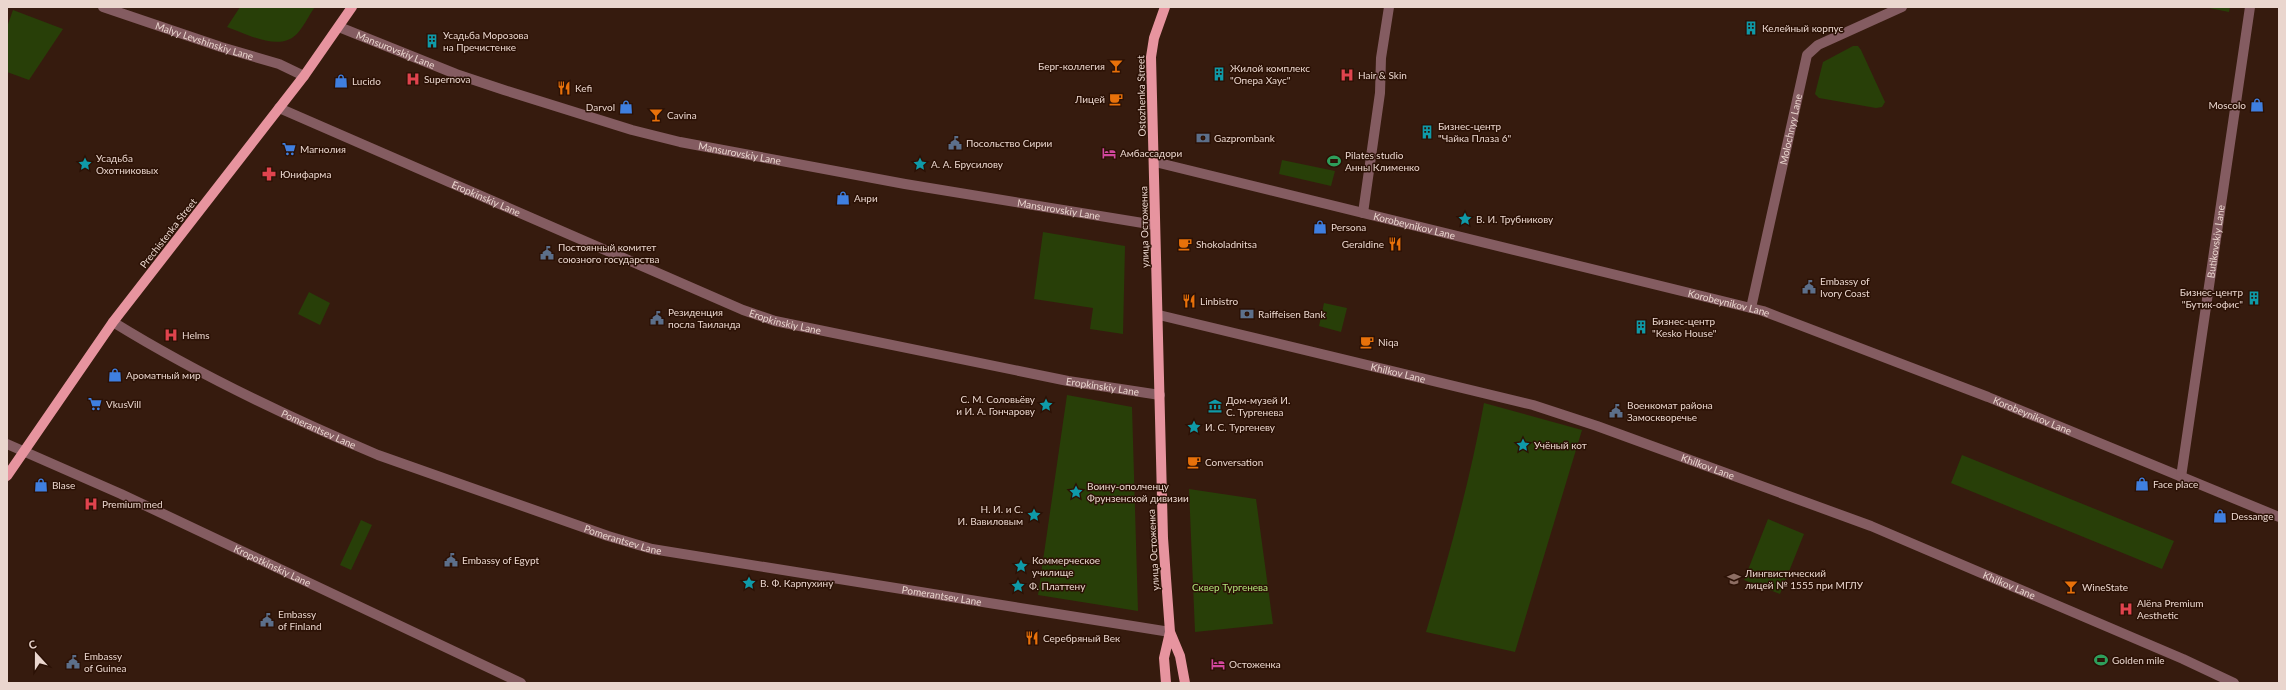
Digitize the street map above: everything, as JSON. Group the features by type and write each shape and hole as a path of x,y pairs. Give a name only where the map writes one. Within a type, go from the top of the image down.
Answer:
{"main road":[{"name":"Prechistenka Street","path":"7,476 113,322 304,76 352,7"},
{"name":"Ostozhenka Street","path":"1155,162 1151,57 1154,38 1165,7"},
{"name":"улица Остоженка","path":"1155,162 1155,225 1159,315"},
{"path":"1159,315 1160,395"},
{"name":"улица Остоженка","path":"1160,395 1163,538 1170,632"},
{"path":"1166,683 1164,658 1170,632"},
{"path":"1170,632 1180,656 1185,683"}],"street":[{"name":"Malyy Levshinskiy Lane","path":"103,7 221,47 279,64 304,76"},
{"path":"1363,213 1380,93 1381,58 1389,7"},
{"name":"Molochnyy Lane","path":"1752,308 1807,55 1818,45 1902,7"},
{"name":"Butikovskiy Lane","path":"2181,477 2250,7"},
{"name":"Mansurovskiy Lane","path":"339,27 456,74 632,130 680,142 919,187 1155,225"},
{"name":"Eropkinskiy Lane","path":"279,108 743,310 775,321 1068,381 1160,395"},
{"name":"Korobeynikov Lane","path":"1155,162 1752,308 1838,339 1988,397 2279,517"},
{"name":"Khilkov Lane","path":"1159,315 1533,405 1609,430 1871,526 2161,649 2234,683"},
{"name":"Pomerantsev Lane","path":"113,322 188,367 364,449 630,544 1170,632"},
{"name":"Kropotkinskiy Lane","path":"7,444 24,450 521,683"}],"green space":[{"path":"240,7 315,7 294,37 275,42 258,39 227,27"},
{"path":"2204,7 2230,7 2229,12"},
{"path":"13,10 63,29 29,80 7,72 7,27"},
{"path":"1853,46 1858,46 1861,50 1885,102 1882,107 1876,108 1819,98 1815,94 1823,62"},
{"path":"1282,160 1335,171 1331,186 1279,174"},
{"path":"1043,232 1125,246 1123,334 1090,329 1093,308 1034,299"},
{"path":"309,292 330,303 320,325 298,314"},
{"path":"1324,303 1347,308 1341,332 1319,326"},
{"path":"1067,395 1132,407 1138,611 1038,595"},
{"path":"1484,403 1582,430 1515,652 1426,632 1458,518"},
{"path":"1962,455 2174,541 2162,569 1951,483"},
{"name":"Сквер Тургенева","path":"1189,489 1256,499 1273,624 1195,632"},
{"path":"1768,519 1804,534 1780,594 1744,580"},
{"path":"361,520 372,525 351,570 340,565"}],"place":[{"name":"Келейный корпус","path":"1751,28"},
{"name":"Усадьба Морозова на Пречистенке","path":"432,41"},
{"name":"Берг-коллегия","path":"1116,66"},
{"name":"Жилой комплекс \"Опера Хаус\"","path":"1219,74"},
{"name":"Hair & Skin","path":"1347,75"},
{"name":"Supernova","path":"413,79"},
{"name":"Lucido","path":"341,81"},
{"name":"Kefi","path":"564,88"},
{"name":"Лицей","path":"1116,99"},
{"name":"Moscolo","path":"2257,105"},
{"name":"Darvol","path":"626,107"},
{"name":"Cavina","path":"656,115"},
{"name":"Бизнес-центр \"Чайка Плаза 6\"","path":"1427,132"},
{"name":"Gazprombank","path":"1203,138"},
{"name":"Посольство Сирии","path":"955,143"},
{"name":"Магнолия","path":"289,149"},
{"name":"Амбассадори","path":"1109,153"},
{"name":"Pilates studio Анны Клименко","path":"1334,161"},
{"name":"Усадьба Охотниковых","path":"85,164"},
{"name":"А. А. Брусилову","path":"920,164"},
{"name":"Юнифарма","path":"269,174"},
{"name":"Анри","path":"843,198"},
{"name":"В. И. Трубникову","path":"1465,219"},
{"name":"Persona","path":"1320,227"},
{"name":"Shokoladnitsa","path":"1185,244"},
{"name":"Geraldine","path":"1395,244"},
{"name":"Постоянный комитет союзного государства","path":"547,253"},
{"name":"Embassy of Ivory Coast","path":"1809,287"},
{"name":"Бизнес-центр \"Бутик-офис\"","path":"2254,298"},
{"name":"Linbistro","path":"1189,301"},
{"name":"Raiffeisen Bank","path":"1247,314"},
{"name":"Резиденция посла Таиланда","path":"657,318"},
{"name":"Бизнес-центр \"Kesko House\"","path":"1641,327"},
{"name":"Helms","path":"171,335"},
{"name":"Niqa","path":"1367,342"},
{"name":"Ароматный мир","path":"115,375"},
{"name":"VkusVill","path":"95,404"},
{"name":"С. М. Соловьёву и И. А. Гончарову","path":"1046,405"},
{"name":"Дом-музей И. С. Тургенева","path":"1215,406"},
{"name":"Военкомат района Замоскворечье","path":"1616,411"},
{"name":"И. С. Тургеневу","path":"1194,427"},
{"name":"Учёный кот","path":"1523,445"},
{"name":"Conversation","path":"1194,462"},
{"name":"Face place","path":"2142,484"},
{"name":"Blase","path":"41,485"},
{"name":"Воину-ополченцу Фрунзенской дивизии","path":"1076,492"},
{"name":"Premium med","path":"91,504"},
{"name":"Н. И. и С. И. Вавиловым","path":"1034,515"},
{"name":"Dessange","path":"2220,516"},
{"name":"Embassy of Egypt","path":"451,560"},
{"name":"Коммерческое училище","path":"1021,566"},
{"name":"Лингвистический лицей № 1555 при МГЛУ","path":"1734,579"},
{"name":"В. Ф. Карпухину","path":"749,583"},
{"name":"Ф. Платтену","path":"1018,586"},
{"name":"WineState","path":"2071,587"},
{"name":"Alёna Premium Aesthetic","path":"2126,609"},
{"name":"Embassy of Finland","path":"267,620"},
{"name":"Серебряный Век","path":"1032,638"},
{"name":"Golden mile","path":"2101,660"},
{"name":"Embassy of Guinea","path":"73,662"},
{"name":"Остоженка","path":"1218,664"}]}
